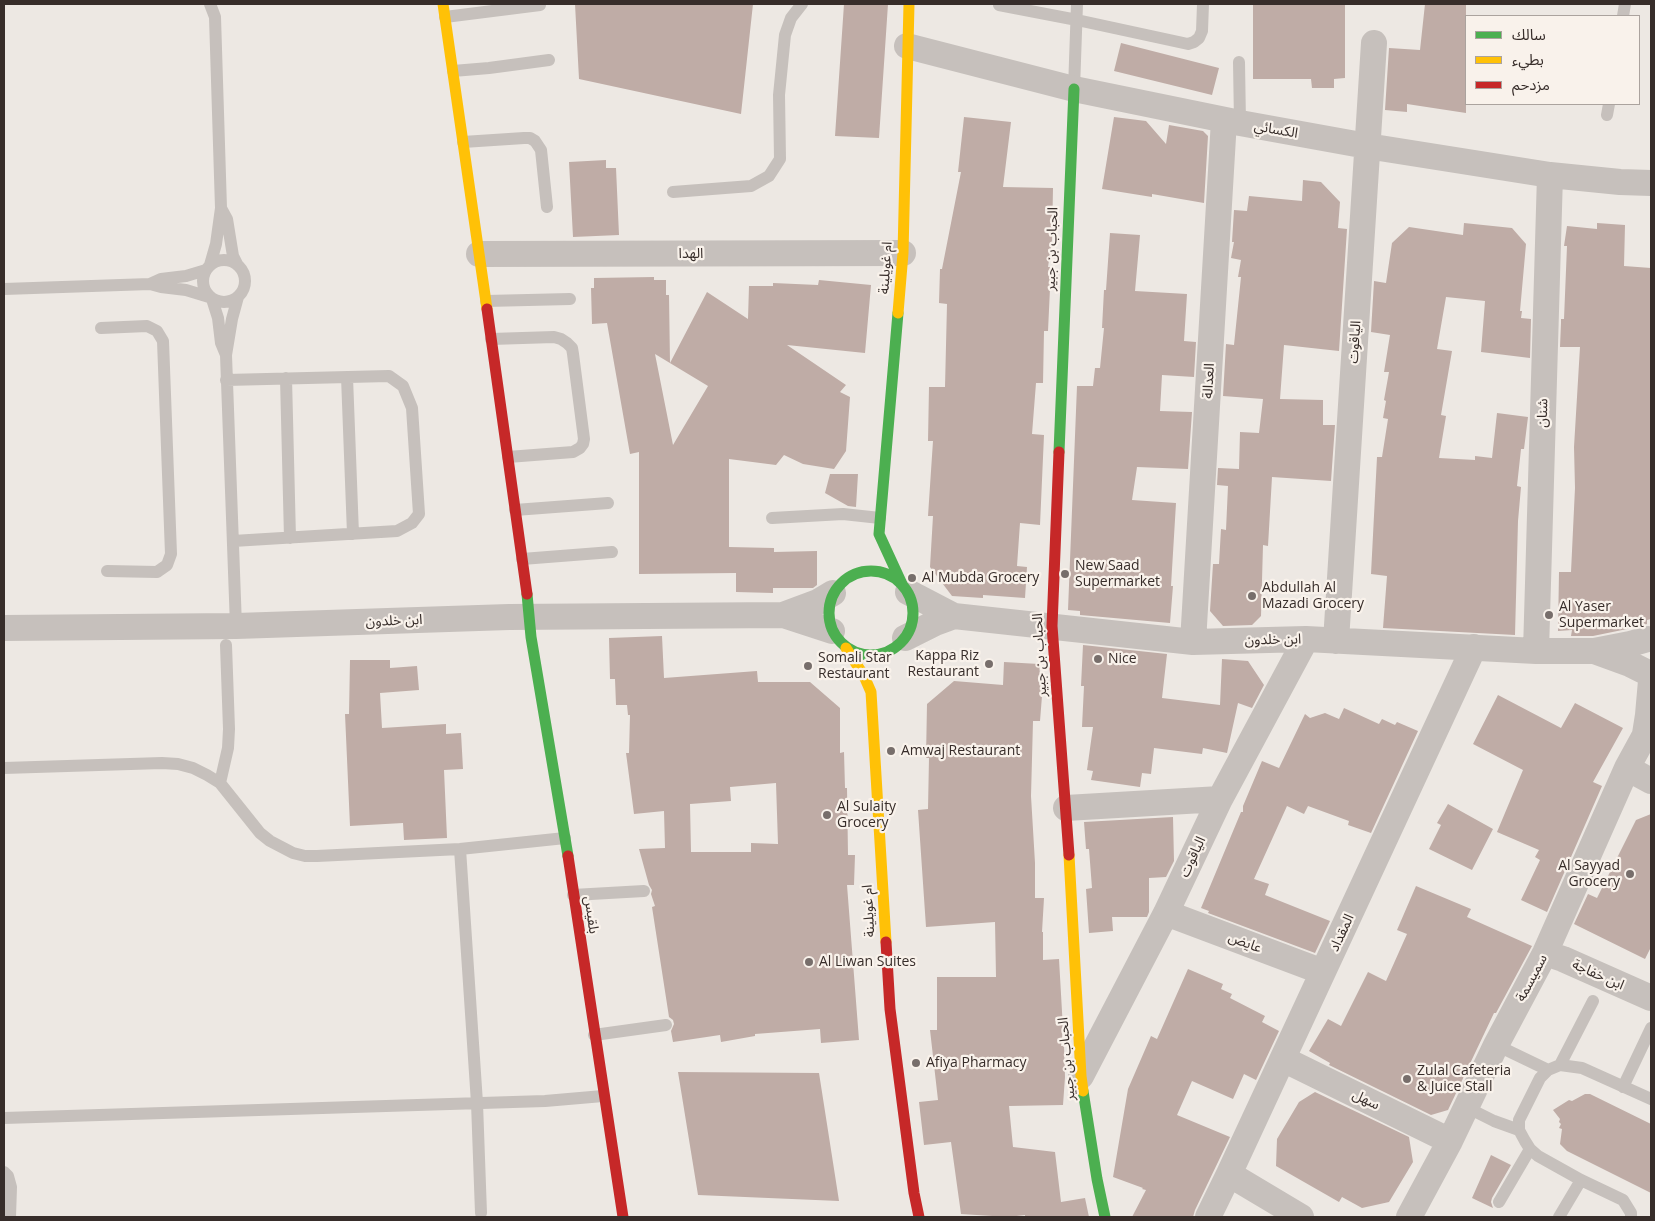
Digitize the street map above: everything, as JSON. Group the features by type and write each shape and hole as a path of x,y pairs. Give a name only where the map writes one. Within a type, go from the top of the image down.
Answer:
{"street":[{"name":"بلقيس","path":"443,4 508,458 530,617 531,637 565,838 622,1217"},
{"name":"ام غويلينة","path":"869,548 878,534 880,518 904,253 906,46 909,4"},
{"name":"الياقوت","path":"1336,641 1374,43"},
{"name":"الكسائي","path":"906,46 1074,88 1232,122 1550,176 1651,183"},
{"name":"الحباب بن جبير","path":"1074,88 1052,626 1066,808 1081,1076 1097,1180 1105,1217"},
{"name":"العدالة","path":"1193,642 1232,122"},
{"name":"شنان","path":"1536,651 1550,176"},
{"name":"الهدا","path":"479,254 904,253"},
{"path":"878,534 913,607 912,623 884,664"},
{"path":"858,563 840,585 828,611 839,639 861,654 877,655 898,644"},
{"path":"840,585 860,572 875,570 890,574 905,588"},
{"name":"ابن خلدون","path":"4,628 231,636 530,617 783,616 818,602 840,585"},
{"name":"ابن خلدون","path":"905,588 954,616 1193,642 1306,639 1536,651 1594,651 1621,646 1649,637"},
{"name":"ابن خلدون","path":"783,616 839,639"},
{"name":"ابن خلدون","path":"898,644 935,623 954,616"},
{"name":"سميسمة","path":"1409,1217 1450,1141 1496,1045 1545,953 1627,768 1648,729 1650,677 1643,661 1643,650 1649,637"},
{"name":"ام غويلينة","path":"839,639 864,676 871,692 890,1009 914,1193 919,1217"},
{"name":"الياقوت","path":"1081,1076 1166,913 1220,799 1306,639"},
{"name":"المقداد","path":"1208,1217 1474,647"},
{"name":"ابن خلدون","path":"1594,651 1612,657 1650,677"},
{"name":"ام غويلينة","path":"871,692 877,677"},
{"path":"1627,768 1651,781"},
{"path":"1066,808 1220,799"},
{"name":"عايض","path":"1166,913 1323,972"},
{"name":"ابن خفاجة","path":"1545,953 1563,959 1651,998"},
{"name":"سهل","path":"1283,1059 1450,1141"},
{"path":"1229,1174 1301,1217"}],"lane":[{"path":"210,4 215,17 221,208 216,244 203,281 203,287 211,298 218,318 221,343 226,354"},
{"path":"215,17 220,4"},
{"path":"673,192 751,186 770,176 780,159 779,95 785,35 791,18 802,4"},
{"path":"1074,88 1077,4"},
{"path":"999,5 1188,44 1199,38 1202,31 1203,4"},
{"path":"445,17 540,5"},
{"path":"453,71 549,60"},
{"path":"1232,122 1239,62"},
{"path":"463,142 524,138 530,138 535,141 541,150 547,207"},
{"path":"220,784 228,748 233,541 226,354 232,318 238,297 245,286 246,280 244,273 233,256 226,219 221,208"},
{"path":"150,284 162,279 186,276 220,260 232,261 237,264"},
{"path":"4,289 150,284 186,290 217,301 228,302 238,297"},
{"path":"486,301 570,299"},
{"path":"100,328 147,326 157,331 164,341 171,554 168,565 157,572 108,571"},
{"path":"491,339 554,337 567,343 572,348 574,354 583,444 573,452 508,458"},
{"path":"226,380 389,376 402,386 412,408 419,514 412,523 397,530 233,541"},
{"path":"347,377 352,534"},
{"path":"286,378 290,538"},
{"path":"515,510 608,503"},
{"path":"772,518 843,514 880,518"},
{"path":"522,559 612,552"},
{"path":"4,768 162,763 178,764 193,768 220,784 260,833 276,845 293,853 317,856 460,848 565,838"},
{"path":"460,848 477,1103 482,1213"},
{"path":"573,895 644,891"},
{"path":"1560,1065 1593,1001"},
{"path":"594,1035 666,1025"},
{"path":"1623,1087 1651,1028"},
{"path":"1496,1045 1548,1070"},
{"path":"1631,1217 1631,1213 1623,1200 1581,1180 1538,1156 1530,1149 1519,1130 1519,1120 1540,1078 1548,1070 1560,1065 1582,1068 1651,1099"},
{"path":"4,1118 545,1101 603,1096"},
{"path":"1466,1107 1494,1121 1519,1130"},
{"path":"1499,1202 1530,1149"},
{"path":"4,1172 8,1176 10,1187 10,1217"},
{"path":"1559,1217 1581,1180"}],"building":[{"path":"575,4 753,4 741,114 579,79"},
{"path":"844,4 888,4 879,138 835,136"},
{"path":"1253,4 1345,4 1345,78 1334,79 1334,88 1312,88 1311,79 1253,79"},
{"path":"1425,4 1466,4 1466,113 1407,104 1407,112 1385,110 1389,48 1420,50"},
{"path":"1121,43 1219,68 1212,95 1114,71"},
{"path":"964,117 1011,122 1003,187 1053,188 1052,240 1048,267 1051,267 1048,331 1044,331 1043,383 1036,383 1032,434 1044,435 1040,525 1020,523 1017,566 1027,567 1025,598 983,595 983,598 952,596 930,567 933,516 928,516 933,441 928,441 929,387 945,387 947,304 939,303 940,269 942,269 961,172 958,172"},
{"path":"1114,117 1146,121 1166,144 1169,125 1203,131 1208,136 1204,203 1152,194 1152,197 1102,189"},
{"path":"606,160 606,168 616,168 619,235 573,237 569,162"},
{"path":"1303,180 1321,182 1340,202 1338,228 1347,229 1339,351 1284,345 1280,399 1323,400 1323,425 1335,425 1331,481 1272,477 1268,546 1263,545 1261,616 1252,625 1223,626 1210,611 1213,564 1219,564 1221,529 1226,530 1228,486 1217,485 1218,468 1239,469 1240,432 1259,433 1263,399 1223,396 1226,344 1234,345 1241,277 1238,277 1241,260 1231,258 1234,242 1232,242 1234,210 1247,211 1249,196 1302,201"},
{"path":"1464,223 1512,228 1526,244 1520,311 1522,311 1521,318 1531,319 1530,358 1481,352 1485,301 1446,297 1437,349 1452,351 1441,415 1446,416 1439,458 1475,460 1475,456 1492,458 1497,413 1528,417 1524,449 1521,449 1517,486 1521,487 1518,521 1515,635 1383,628 1387,576 1371,574 1377,457 1382,457 1388,419 1383,418 1389,372 1384,372 1390,335 1371,332 1374,281 1386,283 1392,243 1409,227 1463,235"},
{"path":"1597,223 1625,225 1624,266 1651,268 1651,619 1647,620 1647,624 1627,629 1593,636 1571,636 1572,630 1558,631 1559,572 1571,572 1575,488 1574,447 1580,347 1560,347 1561,319 1564,319 1567,246 1564,246 1567,226 1597,229"},
{"path":"1110,233 1140,235 1135,291 1187,294 1184,341 1196,342 1194,377 1162,375 1160,411 1192,412 1188,469 1137,467 1132,500 1176,503 1170,623 1080,615 1080,611 1068,610 1077,386 1093,386 1095,368 1100,368 1104,328 1102,328 1104,290 1106,290"},
{"path":"654,277 654,280 666,280 666,295 669,295 670,363 707,292 748,319 749,286 773,286 773,283 818,285 819,280 871,285 865,353 787,345 846,385 840,392 850,397 846,451 834,469 803,464 784,455 776,465 729,459 729,547 774,548 774,552 817,551 817,585 813,588 773,588 773,593 736,592 736,573 639,574 639,452 630,454 607,323 592,324 591,288 594,288 594,278","holes":["655,354 708,386 673,445"]},
{"path":"830,474 858,474 856,507 848,506 825,493"},
{"path":"662,636 664,678 757,671 758,682 810,682 840,708 840,753 844,752 845,788 847,788 848,855 855,855 854,885 847,885 859,1040 821,1043 820,1029 755,1034 755,1036 721,1042 720,1035 673,1042 671,1031 674,1024 673,1020 669,1017 652,907 655,906 639,849 665,848 664,811 634,814 626,753 629,753 630,715 628,715 627,705 616,705 615,679 610,679 609,638","holes":["776,783 778,844 751,843 751,852 691,852 690,804 731,801 730,787"]},
{"path":"1083,645 1167,654 1162,698 1220,705 1222,659 1248,661 1264,685 1252,708 1238,703 1227,753 1203,748 1202,754 1154,748 1151,774 1142,773 1140,787 1091,780 1093,771 1087,770 1093,727 1082,727"},
{"path":"350,660 390,660 390,668 417,666 419,690 380,693 382,728 446,724 446,734 461,733 463,769 444,770 447,838 404,840 403,823 350,826 345,714 349,714"},
{"path":"1004,662 1039,664 1042,696 1040,721 1033,721 1031,796 1035,898 1044,898 1043,960 1059,959 1063,1029 1061,1046 1064,1046 1065,1077 1063,1105 1009,1106 1013,1147 1055,1152 1061,1202 1085,1198 1089,1217 1025,1217 1025,1215 1008,1217 961,1214 951,1142 924,1145 919,1102 938,1100 930,1030 937,1030 937,977 996,977 995,922 926,927 918,810 928,809 929,758 926,758 927,704 954,681 1003,685"},
{"path":"1498,695 1561,728 1575,703 1623,728 1593,782 1602,786 1547,912 1521,900 1540,860 1535,857 1539,850 1497,832 1523,770 1473,744"},
{"path":"1344,708 1379,724 1382,719 1395,725 1397,722 1418,731 1371,833 1348,825 1349,821 1308,806 1304,814 1287,806 1254,879 1269,884 1265,895 1330,921 1315,953 1208,913 1209,911 1201,908 1241,812 1243,812 1243,806 1262,761 1279,768 1305,714 1310,718 1325,713 1339,719"},
{"path":"1448,804 1493,829 1472,870 1429,849 1441,825 1437,823"},
{"name":"Al Sayyad Grocery","path":"1651,814 1651,947 1645,959 1574,924 1588,894 1597,898 1636,820"},
{"path":"1173,817 1174,861 1166,877 1149,878 1149,912 1147,917 1112,917 1113,931 1089,933 1086,889 1092,888 1089,849 1086,849 1084,822"},
{"path":"1416,886 1471,909 1467,917 1532,946 1496,1013 1494,1013 1448,1110 1431,1115 1329,1065 1330,1063 1309,1051 1328,1019 1341,1026 1368,972 1386,981 1407,934 1397,930"},
{"path":"1188,969 1223,984 1221,989 1232,994 1230,998 1265,1016 1262,1022 1279,1031 1256,1080 1244,1074 1233,1099 1192,1081 1177,1115 1230,1137 1193,1217 1132,1217 1146,1190 1113,1177 1128,1089 1151,1036 1157,1039"},
{"path":"678,1072 819,1073 839,1201 698,1195"},
{"path":"1315,1092 1409,1137 1413,1162 1389,1202 1362,1208 1342,1197 1339,1202 1276,1166 1277,1139 1299,1102"},
{"path":"1585,1094 1590,1094 1651,1124 1651,1193 1567,1151 1560,1144 1562,1129 1559,1128 1561,1124 1559,1122 1560,1119 1553,1110 1569,1100 1572,1101"},
{"path":"1491,1155 1511,1165 1492,1198 1493,1208 1472,1198"}],"traffic: fast":[{"path":"1059,452 1074,89"},
{"path":"898,313 879,534 902,584"},
{"path":"871,571 887,574 901,583 910,597 913,613 910,629 901,643 887,652 871,655 855,652 841,643 832,629 829,613 832,597 841,583 855,574 871,571"},
{"path":"527,594 531,637 568,856"},
{"path":"1083,1091 1105,1217"}],"traffic: slow":[{"path":"443,4 487,309"},
{"path":"898,313 903,253 909,4"},
{"path":"846,648 864,676 871,692 886,942"},
{"path":"1069,855 1083,1091"}],"traffic: jam":[{"path":"487,309 527,594"},
{"path":"1059,452 1052,626 1069,855"},
{"path":"568,856 623,1217"},
{"path":"886,942 890,1009 914,1193 919,1217"}],"place":[{"name":"New Saad Supermarket","path":"1065,574"},
{"name":"Al Mubda Grocery","path":"912,578"},
{"name":"Abdullah Al Mazadi Grocery","path":"1252,596"},
{"name":"Al Yaser Supermarket","path":"1549,615"},
{"name":"Nice","path":"1098,659"},
{"name":"Kappa Riz Restaurant","path":"989,664"},
{"name":"Somali Star Restaurant","path":"808,666"},
{"name":"Amwaj Restaurant","path":"891,751"},
{"name":"Al Sulaity Grocery","path":"827,815"},
{"name":"Al Sayyad Grocery","path":"1630,874"},
{"name":"Al Liwan Suites","path":"809,962"},
{"name":"Afiya Pharmacy","path":"916,1063"},
{"name":"Zulal Cafeteria & Juice Stall","path":"1407,1079"}]}
